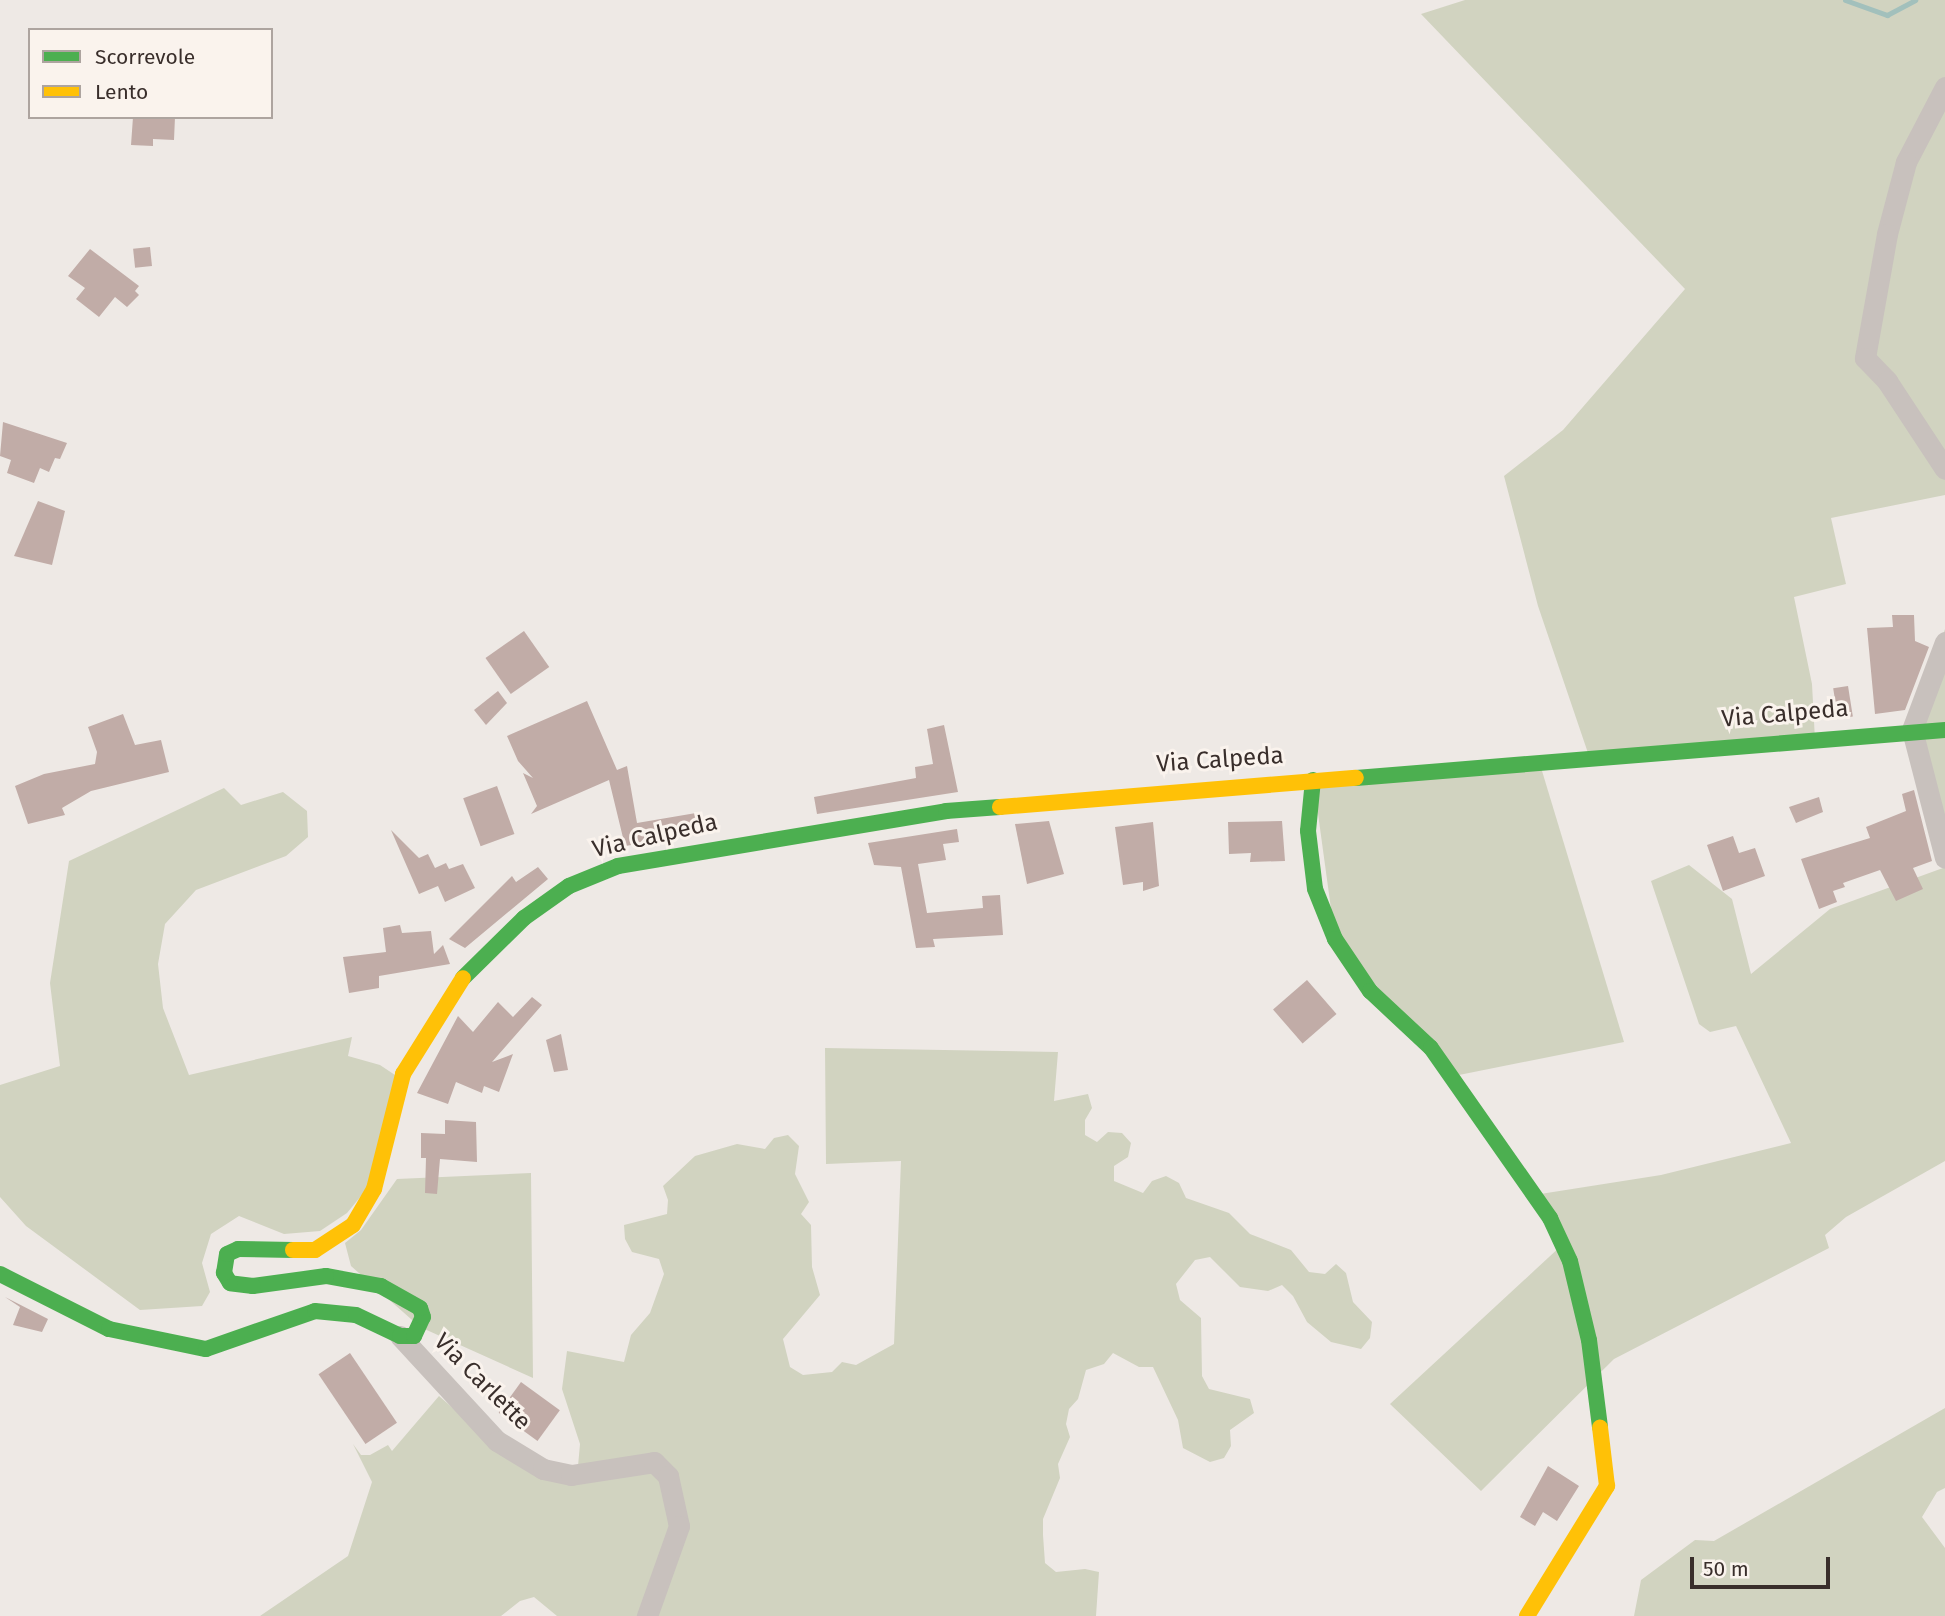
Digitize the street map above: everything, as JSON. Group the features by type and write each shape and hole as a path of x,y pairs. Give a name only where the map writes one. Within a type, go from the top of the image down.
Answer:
{"street":[{"path":"1945,87 1906,162 1885,247 1865,358 1887,381 1945,469"},
{"path":"1945,642 1912,730 1945,858"},
{"name":"Via Calpeda","path":"400,1336 414,1336 423,1317 420,1308 381,1286 326,1276 253,1286 230,1283 224,1273 227,1254 238,1249 315,1250 353,1225 374,1189 403,1074 436,1014 471,967 524,918 569,886 618,866 946,811 1912,730 1945,730"},
{"path":"1313,780 1308,831 1315,889 1335,939 1370,990 1432,1048 1469,1098 1505,1159 1550,1218 1570,1261 1589,1339 1607,1486 1527,1616"},
{"path":"0,1274 109,1329 206,1349 315,1311 356,1315 400,1336"},
{"name":"Via Carlette","path":"400,1336 497,1441 543,1469 571,1475 654,1462 668,1476 679,1526 647,1616"}],"green space":[{"path":"1465,0 1945,0 1945,495 1831,518 1846,584 1794,597 1812,684 1815,740 1589,756 1538,606 1504,476 1563,430 1685,289 1421,14"},
{"path":"1945,629 1945,1161 1846,1217 1825,1235 1829,1248 1614,1359 1481,1491 1390,1404 1562,1245 1534,1195 1661,1175 1791,1143 1736,1026 1710,1032 1699,1024 1651,881 1689,865 1732,899 1751,974 1830,909 1943,868 1913,731"},
{"path":"1539,761 1624,1042 1454,1076 1335,938 1313,777"},
{"path":"224,788 241,805 283,792 307,811 308,837 286,856 196,890 165,924 158,964 163,1008 189,1075 352,1037 348,1056 380,1065 401,1079 366,1190 347,1213 320,1231 284,1234 239,1216 211,1234 202,1263 210,1292 202,1306 140,1310 26,1226 0,1197 0,1085 60,1066 50,983 69,861"},
{"path":"825,1048 1058,1052 1054,1101 1088,1094 1092,1108 1085,1120 1085,1135 1097,1142 1108,1132 1122,1133 1131,1143 1128,1157 1114,1166 1114,1181 1143,1193 1152,1181 1166,1176 1179,1183 1186,1198 1229,1213 1250,1234 1291,1250 1309,1272 1325,1274 1336,1264 1346,1273 1353,1302 1372,1322 1370,1338 1361,1349 1331,1342 1307,1322 1293,1296 1282,1285 1268,1291 1240,1287 1210,1257 1195,1260 1176,1284 1180,1300 1201,1318 1202,1376 1209,1389 1250,1399 1254,1413 1230,1430 1231,1446 1224,1458 1210,1462 1183,1448 1178,1420 1153,1367 1139,1367 1113,1353 1104,1364 1086,1370 1078,1399 1069,1409 1066,1424 1070,1437 1058,1464 1060,1478 1043,1519 1043,1535 1045,1563 1056,1572 1085,1569 1099,1572 1096,1616 557,1616 534,1597 520,1601 501,1616 260,1616 348,1556 372,1482 353,1444 361,1455 370,1455 388,1445 392,1451 439,1396 516,1463 578,1466 580,1444 562,1389 567,1351 624,1362 631,1335 650,1313 664,1274 659,1259 632,1252 625,1239 624,1225 667,1214 668,1200 663,1186 695,1156 737,1144 765,1149 774,1138 788,1135 799,1146 795,1174 809,1202 801,1214 811,1225 812,1267 820,1295 783,1339 790,1367 803,1375 832,1372 842,1362 856,1365 894,1344 901,1161 826,1164"},
{"path":"531,1173 533,1378 420,1327 351,1266 345,1243 361,1230 397,1179"},
{"path":"1945,1408 1945,1488 1937,1492 1922,1517 1945,1548 1945,1616 1634,1616 1641,1580 1695,1540 1714,1541"}],"building":[{"path":"133,119 175,119 174,140 153,139 153,146 131,145"},
{"path":"150,247 152,266 135,268 133,249"},
{"path":"90,249 139,286 135,291 139,295 127,307 115,297 99,317 76,299 85,288 68,276"},
{"path":"3,422 67,443 60,459 55,458 49,472 40,468 34,483 7,473 11,460 0,456"},
{"path":"38,501 65,511 52,565 14,556"},
{"path":"1892,615 1914,615 1915,641 1929,647 1905,710 1875,714 1867,628 1893,627"},
{"path":"524,631 549,667 511,694 485,658"},
{"path":"1848,686 1853,717 1838,719 1833,688"},
{"path":"498,691 507,703 486,725 474,710"},
{"path":"587,701 617,770 627,766 637,823 696,813 700,834 625,846 609,780 531,814 537,806 523,773 533,778 518,761 507,736"},
{"path":"123,714 135,745 161,740 169,772 91,791 62,808 65,815 28,824 15,786 44,774 95,764 97,752 88,727"},
{"path":"944,725 958,792 817,814 814,797 916,778 915,767 933,764 927,729"},
{"path":"497,786 514,834 481,846 463,798"},
{"path":"1914,790 1932,861 1913,868 1923,889 1896,901 1880,870 1843,883 1845,887 1833,891 1837,902 1819,909 1801,859 1870,838 1866,827 1906,811 1902,794"},
{"path":"1819,797 1823,812 1796,823 1789,807"},
{"path":"1049,821 1064,874 1027,884 1015,824"},
{"path":"1282,821 1285,861 1250,862 1251,853 1229,854 1228,822"},
{"path":"1153,822 1159,886 1143,891 1143,882 1123,885 1115,827"},
{"path":"957,829 959,842 943,844 946,860 918,864 927,913 983,908 982,896 1000,895 1003,935 933,939 935,947 916,948 901,867 874,865 868,843"},
{"path":"391,830 419,858 428,854 435,868 446,863 449,869 463,864 475,888 445,902 438,886 419,894"},
{"path":"1733,836 1739,853 1755,848 1765,876 1723,891 1707,845"},
{"path":"538,867 548,879 465,948 449,939 512,876 516,882"},
{"path":"400,925 402,933 431,931 434,954 443,945 450,964 379,976 379,988 349,993 343,957 386,952 383,928"},
{"path":"1307,980 1337,1014 1303,1043 1273,1010"},
{"path":"532,997 542,1005 492,1062 513,1054 499,1092 484,1086 482,1093 456,1082 448,1104 417,1093 458,1016 473,1032 498,1002 513,1017"},
{"path":"561,1034 568,1070 554,1072 546,1040"},
{"path":"445,1120 476,1122 477,1162 440,1159 437,1194 425,1193 426,1158 421,1158 421,1133 445,1134"},
{"path":"5,1297 48,1319 42,1332 13,1325 20,1307"},
{"path":"350,1353 397,1423 365,1444 318,1374"},
{"path":"521,1382 560,1410 537,1441 499,1413"},
{"path":"1548,1466 1579,1486 1557,1521 1543,1512 1535,1526 1520,1517"}],"waterway":[{"path":"1845,0 1887,15 1915,0"}],"traffic: fast":[{"path":"1356,778 1945,730"},
{"path":"1313,780 1308,831 1315,889 1335,939 1370,991 1431,1048 1550,1218 1570,1261 1589,1340 1600,1427"},
{"path":"463,978 524,918 569,886 618,866 946,811 1000,807"},
{"path":"0,1274 109,1329 206,1349 315,1311 356,1315 400,1336 414,1336 423,1317 420,1308 381,1286 326,1276 253,1286 230,1283 224,1273 227,1254 238,1249 293,1250"}],"traffic: slow":[{"path":"1000,807 1356,778"},
{"path":"293,1250 315,1250 353,1225 374,1189 403,1074 463,978"},
{"path":"1527,1616 1607,1486 1600,1427"}]}
